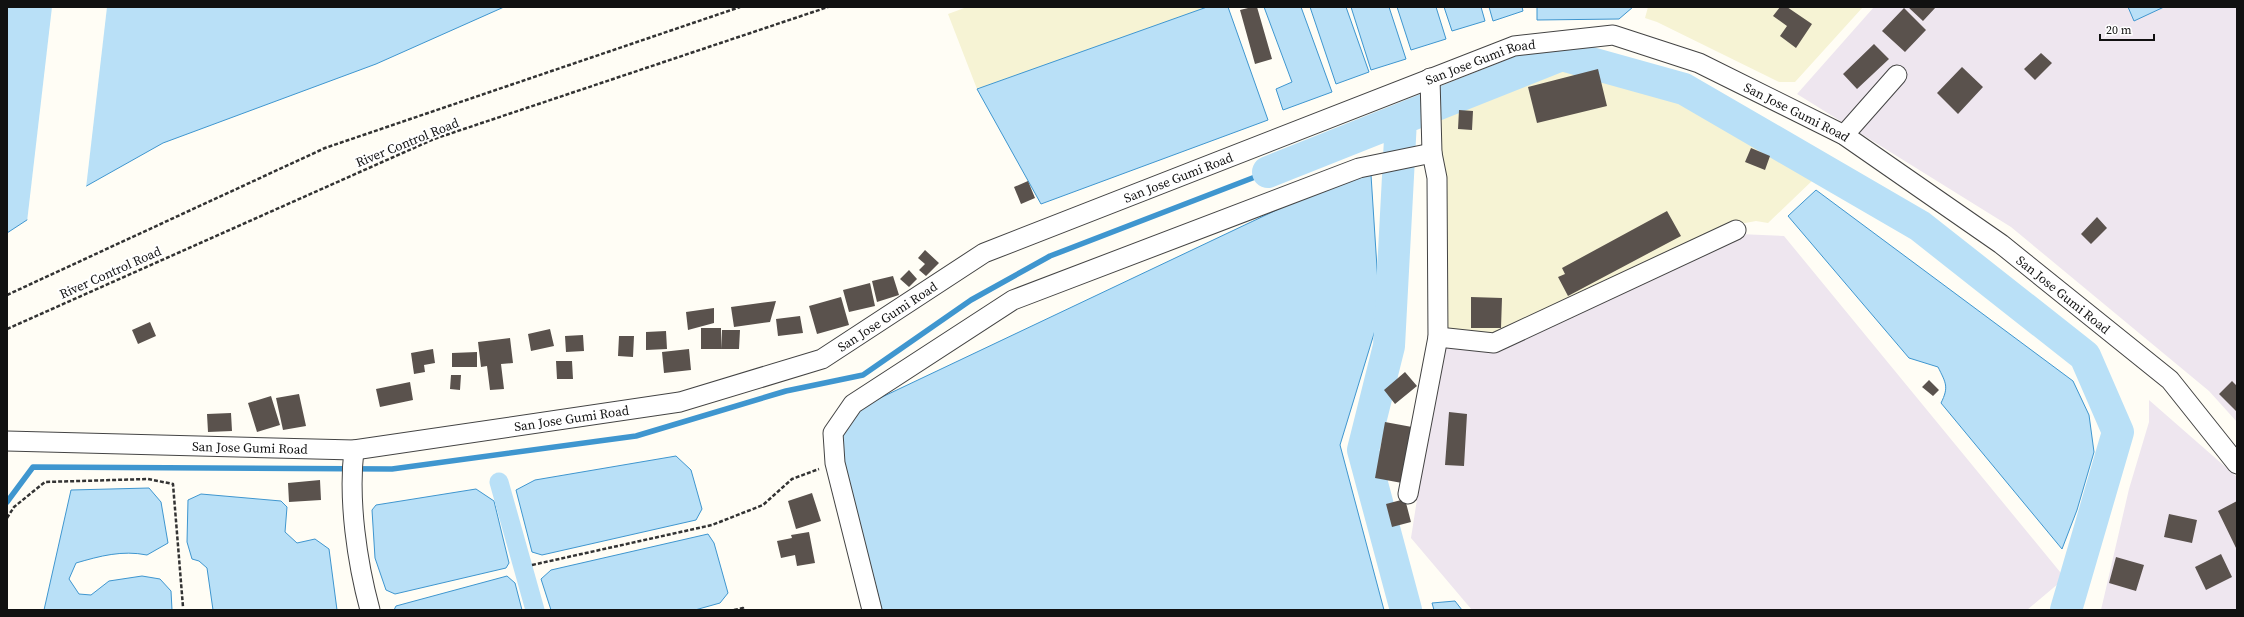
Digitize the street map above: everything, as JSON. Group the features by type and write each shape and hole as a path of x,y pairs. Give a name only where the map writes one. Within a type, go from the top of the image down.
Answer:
{"street":[{"name":"San Jose Gumi Road","path":"7,441 353,462 680,402 822,359 984,253 1514,46 1613,35 1699,63 1844,135 2001,244 2170,380 2237,464"},
{"path":"1844,135 1897,75"},
{"path":"1408,494 1438,338 1437,178 1432,153 1430,78"},
{"path":"872,610 835,463 833,433 853,404 1013,300 1358,168 1432,153"},
{"path":"1438,338 1494,343 1736,230"},
{"path":"353,462 360,574 370,610"}],"path":[{"path":"7,295 325,148 740,7"},
{"name":"River Control Road","path":"7,329 434,139 828,7"},
{"path":"532,565 712,525 763,505 792,479 835,463"},
{"path":"7,518 14,507 45,482 148,479 173,484 182,607"},
{"path":"734,610 743,608 743,610"}],"shaded area":[{"path":"967,7 1207,7 977,89 948,14"},
{"path":"1648,7 1863,7 1795,82 1779,82 1657,22 1645,18"},
{"path":"1874,7 2237,7 2237,422 2209,391 2011,227 1797,94"},
{"path":"1562,66 1686,103 1815,178 1768,223 1756,221 1734,225 1494,338 1445,332 1440,113 1450,107"},
{"path":"1739,234 1784,236 2065,578 2027,610 1472,610 1411,538 1441,345"},
{"path":"2149,400 2237,477 2237,610 2101,610 2129,489 2149,422"}],"water":[{"path":"7,7 504,7 376,64 163,143 33,216 7,233"},
{"path":"1207,7 1228,7 1268,120 1041,204 977,89"},
{"path":"1264,7 1301,7 1332,92 1283,110 1276,89 1292,82"},
{"path":"1310,7 1346,7 1369,72 1336,84"},
{"path":"1351,7 1389,7 1406,59 1371,70"},
{"path":"1397,7 1436,7 1446,39 1411,50"},
{"path":"1444,7 1481,7 1485,21 1452,31"},
{"path":"1489,7 1522,7 1523,11 1493,21"},
{"path":"1537,7 1633,7 1619,19 1537,20"},
{"path":"2128,7 2164,7 2134,21"},
{"path":"1371,175 1380,314 1340,445 1384,610 882,610 843,461 842,436 861,407 1346,177"},
{"path":"1816,190 2073,381 2089,415 2094,452 2077,510 2062,549 1941,403 1946,385 1938,367 1909,358 1788,216"},
{"path":"676,456 691,470 702,509 696,520 542,555 532,552 516,490 535,480"},
{"path":"149,488 161,502 168,543 147,555 120,553 76,563 69,579 79,594 91,595 109,581 142,576 160,579 171,591 172,610 44,610 71,490"},
{"path":"476,489 494,501 509,563 506,568 395,594 386,590 375,558 372,510 376,505"},
{"path":"201,494 281,501 287,507 285,532 297,543 315,539 329,549 337,610 213,610 207,568 199,561 192,559 187,542 188,500"},
{"path":"708,534 714,543 728,593 720,603 695,610 551,610 541,579 551,570"},
{"path":"507,576 515,583 522,610 394,610 396,606"},
{"path":"1455,601 1462,610 1434,610 1432,603"}],"pier":[{"path":"52,7 107,7 86,188 27,222"}],"building":[{"path":"1257,7 1272,59 1255,64 1240,10"},
{"path":"1780,7 1787,7 1812,24 1796,48 1780,36 1787,26 1773,16"},
{"path":"1908,7 1936,7 1923,21"},
{"path":"1904,8 1926,30 1905,52 1882,31"},
{"path":"1874,44 1889,59 1857,89 1843,74"},
{"path":"2041,53 2052,63 2035,80 2024,69"},
{"path":"1962,67 1983,87 1958,114 1937,93"},
{"path":"1598,69 1607,106 1537,123 1528,87"},
{"path":"1459,110 1473,111 1472,130 1458,129"},
{"path":"1751,148 1770,156 1765,170 1745,162"},
{"path":"1028,181 1035,198 1021,204 1014,187"},
{"path":"1667,211 1681,236 1568,296 1558,277 1565,274 1562,268"},
{"path":"2097,217 2107,228 2091,244 2081,234"},
{"path":"925,250 939,263 926,276 919,270 925,264 918,258"},
{"path":"909,270 917,279 909,287 900,279"},
{"path":"893,276 899,295 877,302 872,281"},
{"path":"870,283 875,306 849,312 843,290"},
{"path":"841,297 849,325 817,334 809,306"},
{"path":"1471,297 1502,298 1501,328 1471,328"},
{"path":"776,301 770,322 734,327 731,307"},
{"path":"714,308 714,323 688,330 686,312"},
{"path":"800,316 803,333 778,336 776,319"},
{"path":"150,322 156,336 138,344 132,330"},
{"path":"701,328 721,328 721,349 701,349"},
{"path":"550,329 554,346 531,351 528,334"},
{"path":"722,330 740,330 739,349 721,349"},
{"path":"666,331 667,349 646,350 646,332"},
{"path":"583,335 584,351 566,352 565,336"},
{"path":"619,336 634,336 633,357 618,356"},
{"path":"510,338 513,363 501,364 504,389 490,390 487,366 481,367 478,342"},
{"path":"433,349 435,363 424,365 425,372 414,374 411,353"},
{"path":"689,349 691,370 664,373 662,352"},
{"path":"477,352 477,367 452,367 452,353"},
{"path":"556,361 572,361 573,379 557,379"},
{"path":"1405,372 1417,386 1395,404 1384,390"},
{"path":"451,375 461,375 460,390 450,389"},
{"path":"1929,380 1939,390 1933,396 1922,387"},
{"path":"2232,381 2237,386 2237,412 2219,394"},
{"path":"410,382 413,400 380,407 376,389"},
{"path":"299,394 306,426 283,430 276,398"},
{"path":"271,396 280,425 257,432 248,403"},
{"path":"1449,412 1467,414 1464,466 1445,465"},
{"path":"231,413 232,431 208,432 207,414"},
{"path":"1385,422 1412,427 1402,483 1375,478"},
{"path":"320,480 321,500 289,502 288,483"},
{"path":"812,493 821,521 796,529 788,501"},
{"path":"1405,499 1411,522 1392,527 1386,504"},
{"path":"2237,501 2237,550 2218,511"},
{"path":"2169,514 2197,520 2192,543 2164,537"},
{"path":"809,532 815,563 797,566 795,555 781,558 777,541 792,538 791,535"},
{"path":"2221,554 2232,577 2206,590 2195,567"},
{"path":"2116,557 2144,565 2136,591 2109,583"}],"waterway":[{"path":"1268,172 1562,55 1684,89 1920,226 2085,356 2118,432 2066,610"},
{"path":"1401,120 1389,346 1363,450 1406,610"},
{"path":"7,502 33,467 392,469 636,436 786,391 863,375 971,300 1050,256 1268,172"},
{"path":"499,482 535,610"}]}
